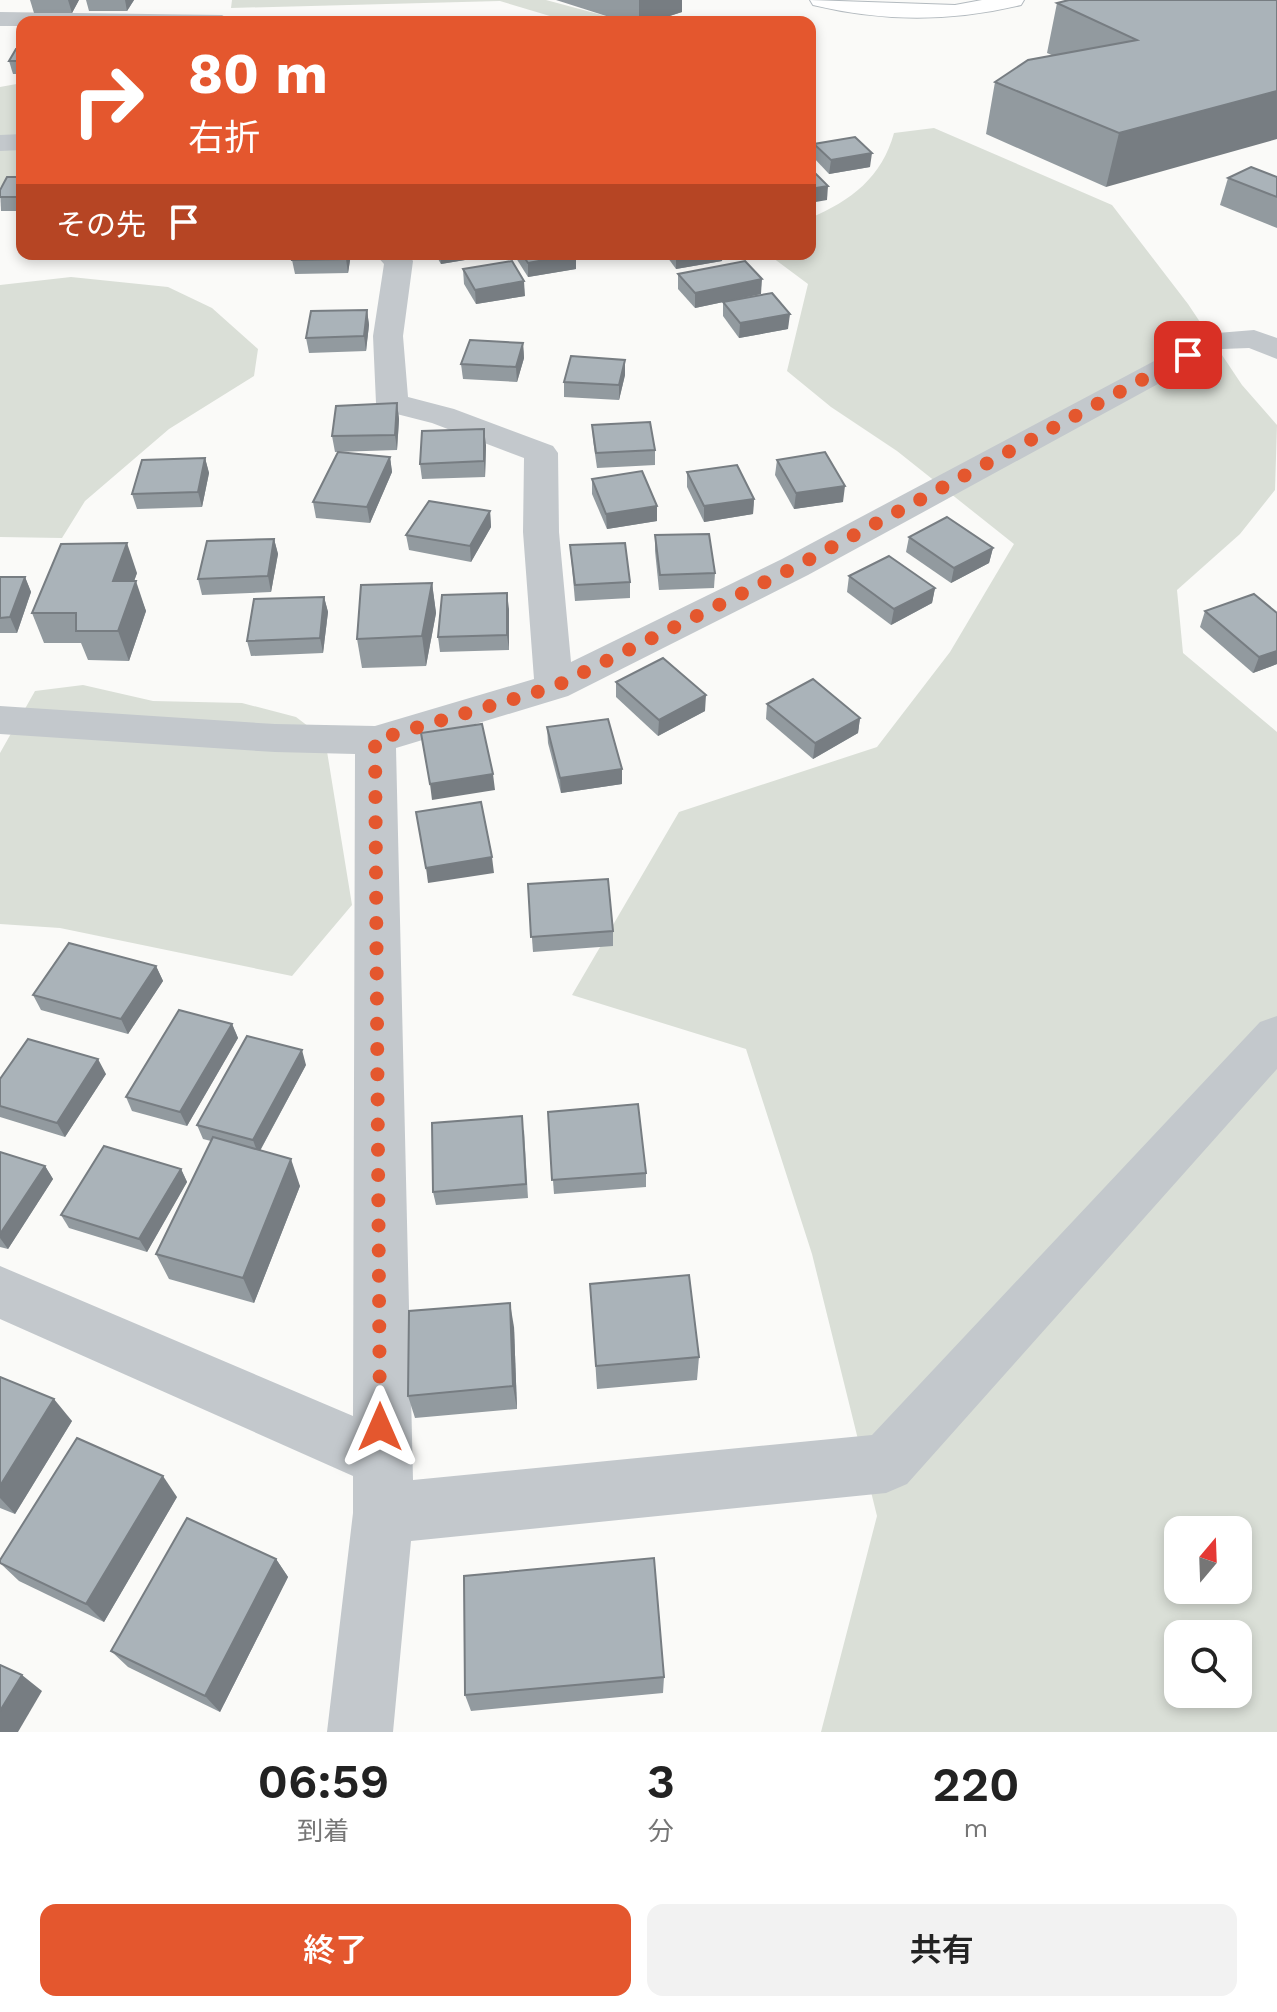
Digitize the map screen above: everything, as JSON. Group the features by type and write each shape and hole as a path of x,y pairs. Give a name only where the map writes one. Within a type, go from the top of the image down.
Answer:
{"street":[{"path":"821,0 874,10 955,12 1013,0"},
{"path":"398,260 388,336 392,403 443,416 541,453 541,532 554,687"},
{"path":"0,720 275,738 375,740 554,687 795,567 1216,340 1254,339 1277,350"},
{"path":"360,1732 382,1485 375,740"},
{"path":"0,1292 382,1485 886,1463 1277,1036"}],"shaded area":[{"path":"232,0 546,0 606,16 550,16 500,1 231,8"},
{"path":"16,84 16,178 0,187 0,87"},
{"path":"934,128 1112,205 1188,304 1242,385 1277,425 1275,490 1240,534 1177,590 1183,653 1277,732 1277,1732 821,1732 877,1516 812,1254 746,1049 572,995 679,812 877,747 950,652 1014,544 897,451 831,407 787,371 808,284 776,260 816,260 816,215 839,204 863,186 882,162 894,133"},
{"path":"71,277 168,287 212,308 258,349 254,376 169,429 85,501 62,538 0,537 0,285"},
{"path":"83,685 153,701 242,703 296,717 325,739 352,905 292,976 60,928 0,924 0,753 35,691"}],"building":[{"path":"1069,0 1277,0 1277,91 1119,133 995,82 1028,60 1137,40 1057,3"},
{"path":"16,49 16,61 9,61"},
{"path":"855,137 872,153 831,160 816,144"},
{"path":"1251,167 1277,177 1277,197 1228,178"},
{"path":"816,174 828,186 816,188"},
{"path":"7,177 16,177 16,197 0,197"},
{"path":"512,261 524,281 475,290 463,269"},
{"path":"745,261 762,279 695,293 678,274"},
{"path":"772,293 790,314 740,323 723,302"},
{"path":"367,310 364,336 306,338 311,311"},
{"path":"470,340 523,343 516,367 461,364"},
{"path":"571,356 625,360 619,385 564,382"},
{"path":"397,403 395,435 332,436 336,406"},
{"path":"650,422 655,450 596,453 592,425"},
{"path":"484,429 484,461 420,464 422,431"},
{"path":"338,452 390,457 367,507 313,502"},
{"path":"825,452 845,486 796,493 777,460"},
{"path":"205,458 198,492 132,494 142,460"},
{"path":"737,465 754,499 704,506 687,472"},
{"path":"642,471 657,506 606,514 592,479"},
{"path":"429,501 490,511 470,546 406,535"},
{"path":"947,517 993,548 954,568 909,537"},
{"path":"709,534 715,573 660,575 655,535"},
{"path":"274,539 268,576 198,579 207,541"},
{"path":"127,543 113,581 136,581 118,631 76,631 76,613 32,613 61,544"},
{"path":"625,543 630,582 575,585 570,545"},
{"path":"889,556 935,588 894,609 849,576"},
{"path":"0,577 25,577 10,617 0,618"},
{"path":"432,583 422,636 357,639 361,585"},
{"path":"507,593 507,635 438,637 442,595"},
{"path":"1254,594 1277,613 1277,651 1259,657 1205,611"},
{"path":"324,597 320,638 247,641 254,599"},
{"path":"663,658 706,695 659,720 616,682"},
{"path":"813,679 860,718 815,743 767,704"},
{"path":"608,719 622,769 560,778 547,727"},
{"path":"482,724 493,774 430,784 421,733"},
{"path":"481,802 492,857 426,868 416,812"},
{"path":"608,879 613,931 531,937 528,884"},
{"path":"69,943 156,966 121,1019 33,995"},
{"path":"179,1010 232,1024 180,1112 126,1097"},
{"path":"247,1036 302,1050 253,1140 197,1125"},
{"path":"28,1039 98,1059 57,1123 0,1106 0,1079"},
{"path":"638,1104 646,1173 552,1180 548,1112"},
{"path":"522,1116 526,1184 433,1192 432,1123"},
{"path":"213,1137 291,1159 243,1278 156,1254"},
{"path":"104,1146 181,1169 139,1239 61,1215"},
{"path":"0,1152 45,1166 0,1234"},
{"path":"689,1275 699,1357 596,1366 590,1284"},
{"path":"510,1303 513,1386 408,1396 409,1311"},
{"path":"0,1377 54,1399 0,1486"},
{"path":"77,1438 163,1476 86,1604 0,1563"},
{"path":"187,1518 276,1559 205,1696 111,1651"},
{"path":"654,1558 664,1677 465,1695 464,1576"},
{"path":"0,1665 22,1675 0,1711"}],"route":[{"path":"380,1427 375,740 554,687 795,567 1188,355"}]}
